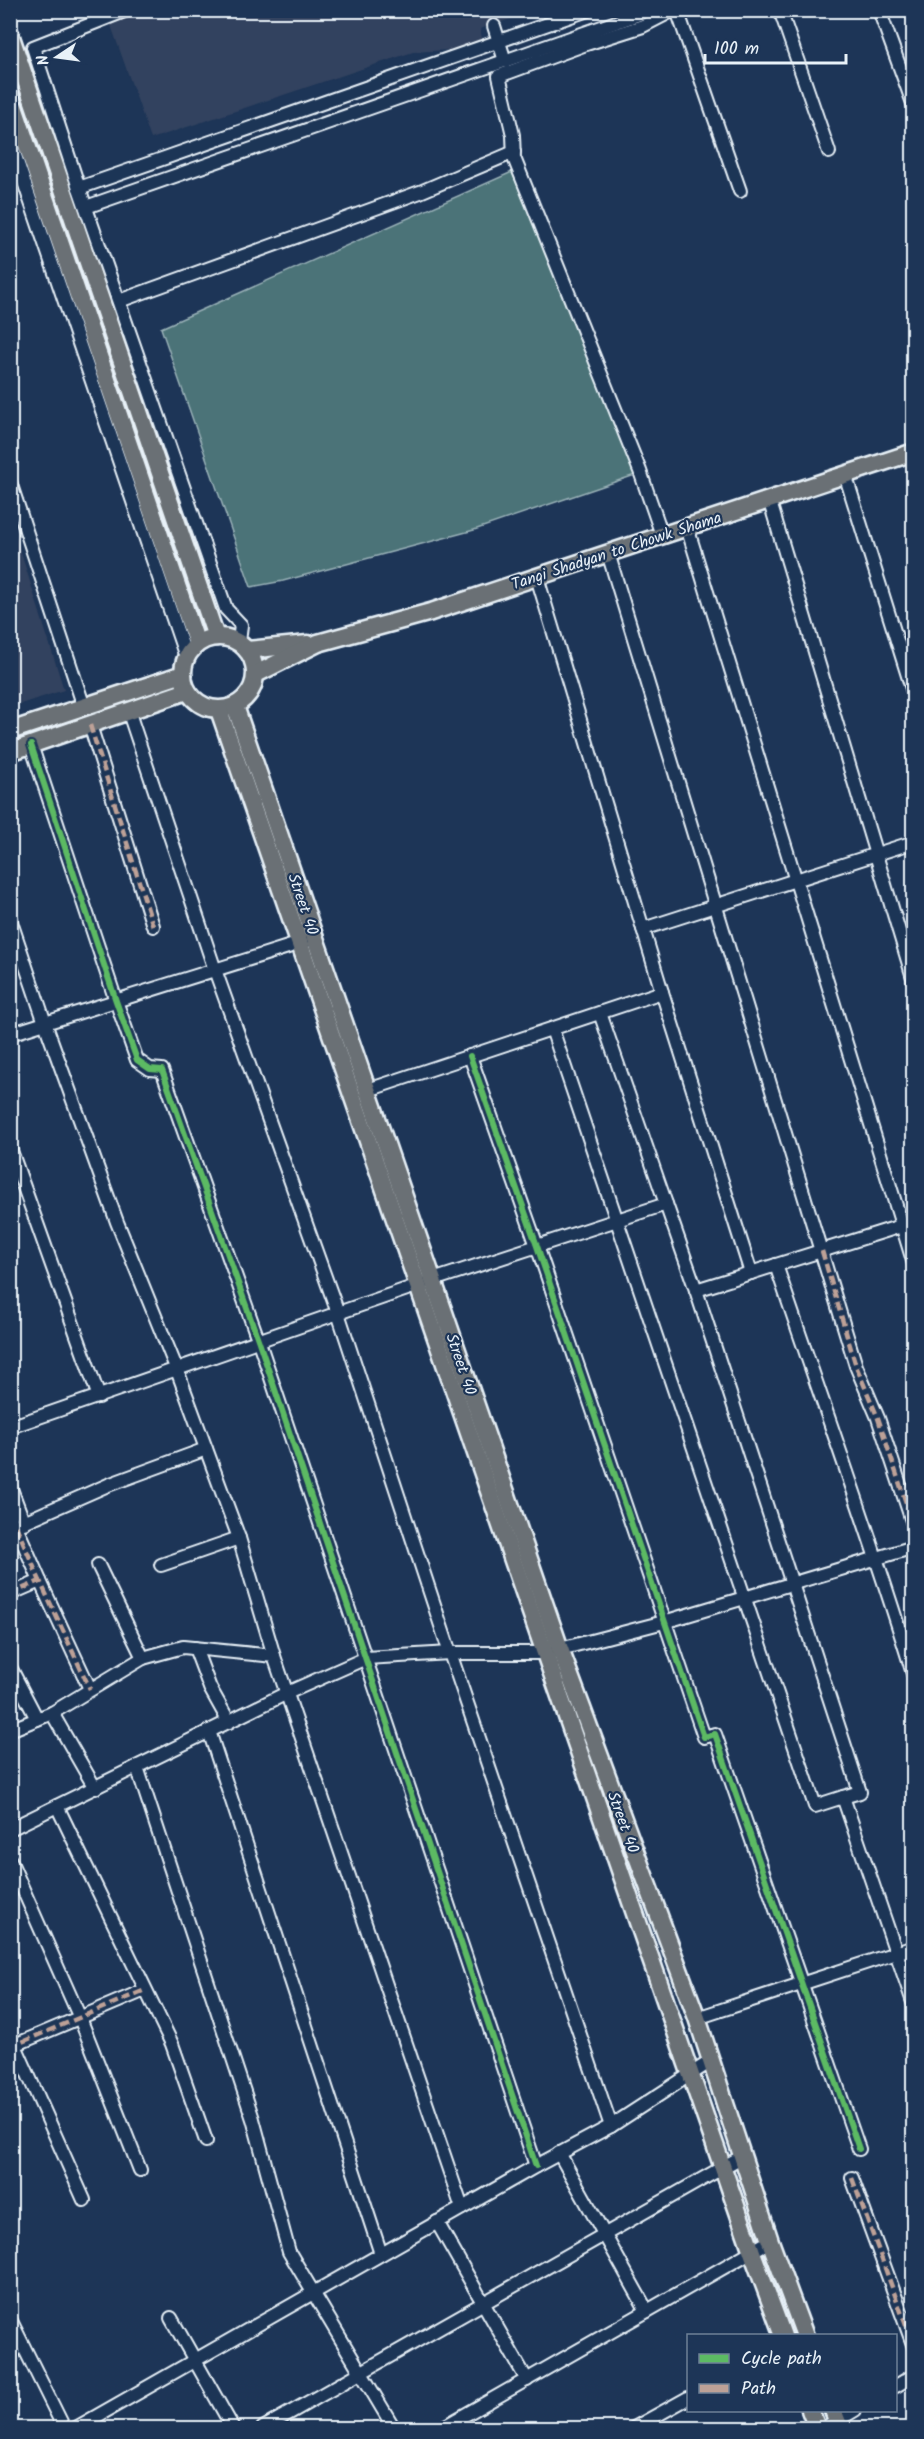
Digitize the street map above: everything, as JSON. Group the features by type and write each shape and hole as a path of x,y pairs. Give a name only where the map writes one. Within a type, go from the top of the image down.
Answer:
{"main road":[{"path":"10,34 83,215 216,637"},
{"path":"10,95 56,228 189,658 187,692 196,702 208,709 227,708 250,693 256,674 254,661 243,646 228,638 216,637 189,658 84,707 10,731"},
{"path":"56,228 83,215"},
{"name":"Tangi Shadyan to Chowk Shama","path":"318,643 431,612 914,452"},
{"path":"243,646 318,643"},
{"path":"256,674 318,643"},
{"path":"10,752 187,692"},
{"path":"227,708 425,1283"},
{"name":"Street 40","path":"308,941 368,1090 425,1283 553,1651 697,2018 802,2334"},
{"path":"553,1651 690,2074 782,2334"},
{"path":"811,2412 817,2428"}],"street":[{"path":"127,10 33,47 79,188 83,215 119,301 226,609 241,625 243,646"},
{"path":"79,188 588,10"},
{"path":"83,215 172,178 639,14 638,10"},
{"path":"780,10 829,152"},
{"path":"879,10 914,105"},
{"path":"662,535 640,471 514,158 513,135 499,76 643,26 668,11 740,191"},
{"path":"494,26 505,61"},
{"path":"10,141 189,658"},
{"path":"119,301 420,192 514,152"},
{"path":"166,159 172,178"},
{"path":"845,474 914,695"},
{"path":"10,482 84,707"},
{"path":"769,499 914,981"},
{"path":"687,527 796,881 908,1224 914,1264"},
{"path":"608,553 856,1366 878,1418 914,1527"},
{"path":"537,576 662,992 751,1273"},
{"path":"129,712 215,970 338,1313 450,1653 611,2126"},
{"path":"90,725 153,926"},
{"path":"31,745 137,1060 150,1069 162,1070 259,1342 536,2166"},
{"path":"643,929 914,842"},
{"path":"10,919 117,1222 177,1370 239,1538 274,1656 462,2208"},
{"path":"10,1034 308,941"},
{"path":"368,1090 662,992"},
{"path":"552,1029 815,1806 860,1792 696,1290 600,1013"},
{"path":"470,1056 704,1737 715,1734 859,2149"},
{"path":"10,1148 99,1397"},
{"path":"10,1427 425,1283 666,1204"},
{"path":"696,1290 908,1224"},
{"path":"776,1265 914,1677"},
{"path":"17,1526 108,1485 206,1449"},
{"path":"10,1486 17,1526 90,1689"},
{"path":"161,1565 239,1538"},
{"path":"10,1829 287,1693 366,1658 450,1653 553,1651 664,1622 914,1547"},
{"path":"98,1565 143,1658"},
{"path":"10,1594 40,1581"},
{"path":"10,1730 52,1713 143,1658 183,1647 274,1656"},
{"path":"195,1648 210,1688 229,1722"},
{"path":"10,1667 37,1719"},
{"path":"52,1713 95,1788"},
{"path":"209,1731 381,2254"},
{"path":"136,1767 253,2119 289,2252 394,2428"},
{"path":"843,1797 914,2005"},
{"path":"57,1806 172,2044 206,2141"},
{"path":"10,1860 80,2018 140,2170"},
{"path":"697,2018 914,1947"},
{"path":"84,2200 12,2042 80,2018 145,1990"},
{"path":"76,2428 536,2166 611,2126 711,2061"},
{"path":"559,2154 647,2311"},
{"path":"263,2428 743,2156"},
{"path":"852,2178 914,2347"},
{"path":"437,2222 527,2380"},
{"path":"442,2428 770,2241"},
{"path":"171,2318 233,2428"},
{"path":"10,2319 64,2428"},
{"path":"897,2385 914,2375"},
{"path":"634,2428 687,2399"},
{"path":"834,2422 852,2412"}],"shaded area":[{"path":"106,11 536,11 480,29 483,43 467,49 413,52 151,139"},
{"path":"11,521 64,690 10,707"}],"green space":[{"path":"512,172 635,475 474,530 283,581 251,587 161,328"}],"marked path":[{"path":"90,725 153,926"},
{"path":"822,1251 856,1366 878,1418 914,1527"},
{"path":"16,1526 40,1581"},
{"path":"10,1594 40,1581 90,1689"},
{"path":"10,2047 145,1990"},
{"path":"852,2178 914,2347"}],"cycle path":[{"path":"31,745 137,1060 150,1069 162,1070 259,1342 536,2166"},
{"path":"470,1056 704,1737 715,1734 859,2149"}]}
